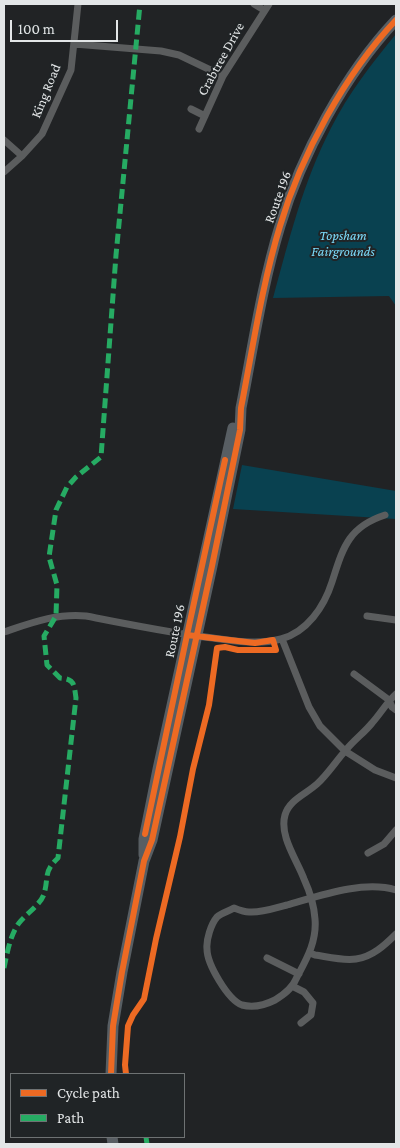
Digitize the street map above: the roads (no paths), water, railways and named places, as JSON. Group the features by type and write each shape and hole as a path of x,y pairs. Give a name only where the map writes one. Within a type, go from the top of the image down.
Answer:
{"highway":[{"name":"Route 196","path":"111,1073 114,1026 122,972 144,861 144,839 192,635 232,429 241,408 271,260 280,225 302,167 339,96 396,20"}],"street":[{"name":"King Road","path":"4,172 42,134 71,70 78,4"},
{"path":"254,4 266,7"},
{"name":"Crabtree Drive","path":"199,129 223,76 266,7"},
{"path":"74,44 161,51 179,55 223,76"},
{"path":"191,110 205,116"},
{"path":"4,140 22,156"},
{"path":"4,632 56,616 74,615 192,635 255,643 282,639 308,623 323,605 341,553 357,530 372,519 385,515"},
{"path":"367,616 396,620"},
{"path":"282,639 309,707 320,726 345,751 375,770 396,778"},
{"path":"354,674 389,700 392,707 396,710"},
{"path":"396,694 389,700 372,724 345,751 330,771 316,785 290,805 285,816 287,840 312,899 315,920 314,937 310,953 292,986 284,994 270,1002 255,1007 241,1004 226,991 212,967 207,949 210,930 218,916 234,908 248,912 265,911 312,899 344,890 381,887 396,890"},
{"path":"368,853 384,844 396,830"},
{"path":"310,953 356,959 382,947 396,934"},
{"path":"267,958 299,974"},
{"path":"292,986 304,992 313,1003 311,1015 301,1023"}],"park label":[{"name":"Topsham Fairgrounds","path":"343,244"}]}
